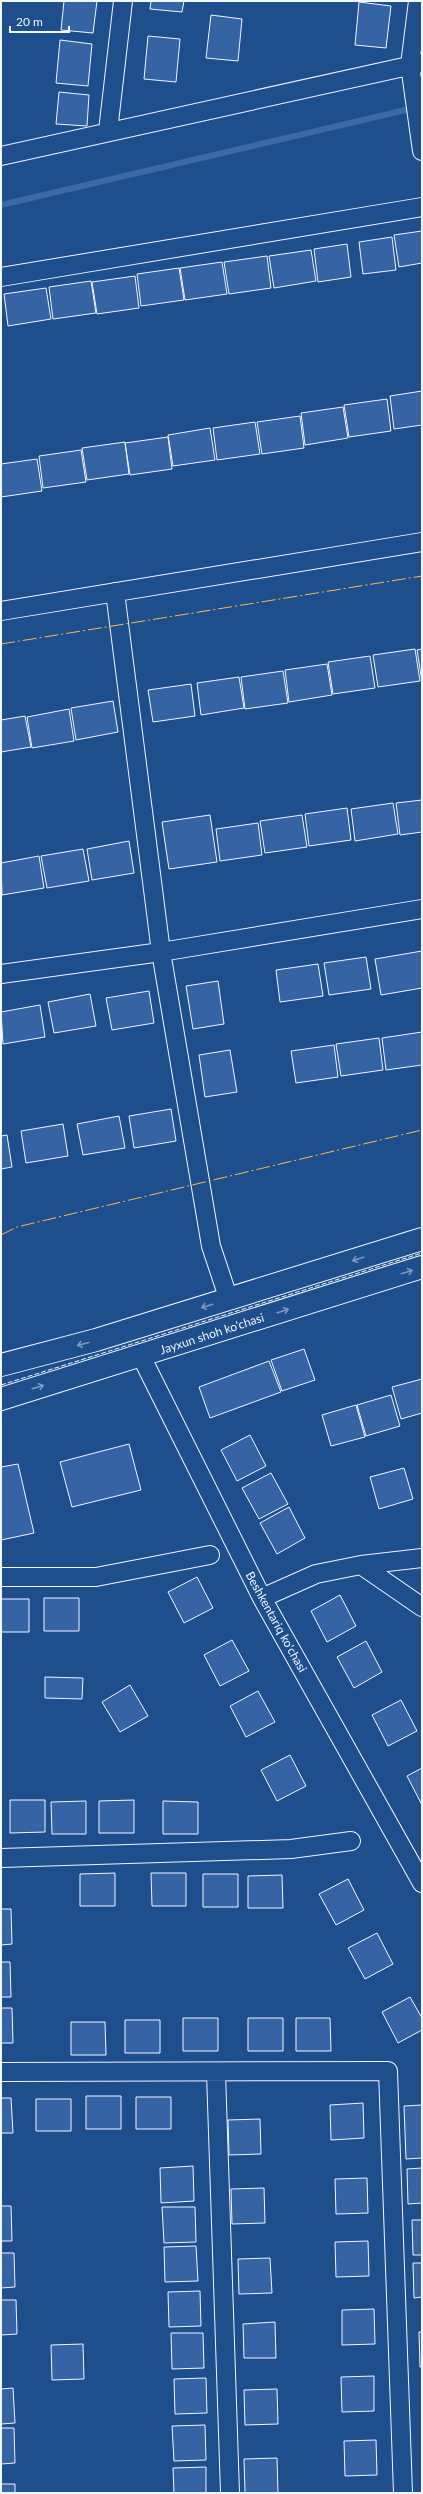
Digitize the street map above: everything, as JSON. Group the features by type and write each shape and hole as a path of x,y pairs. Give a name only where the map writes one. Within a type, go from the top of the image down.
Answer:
{"highway":[{"path":"1,1365 96,1340 422,1239"},
{"name":"Jayxun shoh ko'chasi","path":"1,1399 422,1268"}],"street":[{"path":"108,131 123,1"},
{"path":"418,1 416,64 412,86 422,151"},
{"path":"1,156 108,131 416,64"},
{"path":"1,277 422,207"},
{"path":"1,611 422,542"},
{"path":"115,592 161,952 211,1246 229,1300"},
{"path":"1,974 161,952 422,909"},
{"name":"Beshkentariq ko'chasi","path":"141,1356 262,1598 422,1883"},
{"path":"1,1576 96,1577 210,1555"},
{"path":"262,1598 316,1574 362,1565 422,1558"},
{"path":"362,1565 422,1607"},
{"path":"1,1858 291,1849 351,1841"},
{"path":"1,2072 216,2073 388,2071 403,2493"},
{"path":"216,2073 230,2493"}],"building":[{"path":"64,1 97,1 93,33 61,30"},
{"path":"151,1 184,1 182,12 150,9"},
{"path":"359,2 391,6 386,48 355,45"},
{"path":"211,15 242,19 238,61 206,58"},
{"path":"148,36 180,39 176,82 144,79"},
{"path":"60,40 92,44 88,86 56,83"},
{"path":"59,92 89,95 87,126 56,124"},
{"path":"422,231 422,263 399,267 394,235"},
{"path":"392,237 396,270 363,274 359,242"},
{"path":"347,244 351,277 318,282 314,249"},
{"path":"311,250 316,281 274,288 269,256"},
{"path":"267,256 271,288 229,294 224,262"},
{"path":"222,262 227,294 185,300 180,268"},
{"path":"179,268 184,300 141,306 137,274"},
{"path":"135,276 139,308 97,314 92,282"},
{"path":"91,281 96,313 53,319 49,287"},
{"path":"46,288 51,319 8,326 4,294"},
{"path":"422,391 422,425 394,429 390,396"},
{"path":"387,399 391,431 349,437 344,405"},
{"path":"343,407 348,438 305,445 301,413"},
{"path":"300,416 304,448 262,454 257,422"},
{"path":"255,422 260,454 217,460 213,428"},
{"path":"210,428 215,460 173,466 168,435"},
{"path":"168,437 172,469 130,475 125,443"},
{"path":"125,442 129,474 87,480 82,448"},
{"path":"81,450 86,482 43,488 39,456"},
{"path":"37,459 42,491 1,497 1,464"},
{"path":"415,649 420,681 378,687 373,655"},
{"path":"422,649 422,682 417,650"},
{"path":"370,656 375,688 333,694 328,662"},
{"path":"327,664 332,695 289,702 285,670"},
{"path":"283,671 288,703 245,709 241,677"},
{"path":"239,677 244,708 201,715 197,683"},
{"path":"191,684 195,716 153,722 148,690"},
{"path":"113,701 118,732 76,740 71,708"},
{"path":"69,709 74,741 32,748 27,717"},
{"path":"25,716 31,747 1,752 1,720"},
{"path":"422,800 422,832 400,835 396,803"},
{"path":"393,803 398,834 355,841 351,809"},
{"path":"347,808 351,840 309,846 305,814"},
{"path":"210,815 217,862 169,869 162,822"},
{"path":"302,815 307,847 265,853 260,821"},
{"path":"258,823 262,855 220,861 216,829"},
{"path":"129,841 134,873 92,880 87,849"},
{"path":"83,849 89,881 47,888 41,856"},
{"path":"39,856 44,888 2,895 1,863"},
{"path":"422,951 422,988 381,995 375,959"},
{"path":"366,957 371,989 329,995 324,963"},
{"path":"318,964 323,996 280,1002 276,970"},
{"path":"218,981 224,1024 193,1029 186,986"},
{"path":"149,991 154,1023 112,1030 106,998"},
{"path":"90,994 96,1026 54,1033 48,1002"},
{"path":"40,1005 45,1037 3,1044 1,1012"},
{"path":"422,1032 422,1065 386,1070 382,1038"},
{"path":"379,1038 383,1070 341,1076 336,1044"},
{"path":"334,1045 338,1077 296,1083 291,1051"},
{"path":"230,1050 237,1092 205,1097 199,1055"},
{"path":"171,1109 176,1141 134,1148 129,1116"},
{"path":"119,1116 125,1148 83,1155 77,1124"},
{"path":"63,1124 68,1156 26,1163 21,1131"},
{"path":"7,1135 12,1167 1,1169 1,1136"},
{"path":"304,1349 315,1380 282,1391 271,1360"},
{"path":"269,1361 281,1392 210,1418 199,1387"},
{"path":"422,1379 422,1413 401,1419 392,1387"},
{"path":"391,1395 400,1426 366,1436 357,1405"},
{"path":"356,1405 365,1437 331,1446 322,1415"},
{"path":"250,1435 266,1466 237,1481 221,1450"},
{"path":"129,1444 141,1490 72,1507 60,1462"},
{"path":"18,1464 34,1533 1,1540 1,1467"},
{"path":"404,1468 413,1499 379,1509 370,1477"},
{"path":"271,1473 288,1504 259,1519 242,1488"},
{"path":"289,1507 305,1538 277,1554 260,1523"},
{"path":"197,1577 213,1608 184,1623 168,1592"},
{"path":"340,1595 356,1626 327,1642 311,1611"},
{"path":"44,1598 79,1598 79,1631 44,1631"},
{"path":"1,1599 29,1599 29,1632 1,1632"},
{"path":"232,1640 249,1671 220,1686 204,1655"},
{"path":"366,1641 382,1672 354,1688 337,1657"},
{"path":"45,1677 83,1678 82,1699 45,1698"},
{"path":"130,1685 148,1716 120,1732 102,1702"},
{"path":"258,1691 275,1722 246,1737 230,1706"},
{"path":"401,1700 417,1731 388,1746 372,1715"},
{"path":"290,1755 306,1786 277,1801 261,1770"},
{"path":"422,1768 422,1805 407,1776"},
{"path":"10,1800 45,1800 45,1832 10,1833"},
{"path":"134,1800 134,1833 99,1833 99,1801"},
{"path":"86,1801 86,1834 52,1834 51,1802"},
{"path":"163,1801 198,1802 198,1834 163,1834"},
{"path":"115,1873 115,1906 80,1906 80,1874"},
{"path":"151,1873 186,1873 186,1906 152,1906"},
{"path":"203,1874 238,1874 238,1907 203,1907"},
{"path":"282,1875 283,1908 248,1908 248,1876"},
{"path":"348,1879 364,1910 336,1925 319,1894"},
{"path":"1,1909 11,1909 12,1944 1,1945"},
{"path":"377,1933 393,1964 365,1979 348,1948"},
{"path":"1,1962 10,1962 11,1997 1,1997"},
{"path":"410,1997 422,2018 422,2030 398,2043 382,2012"},
{"path":"1,2008 12,2008 13,2043 1,2043"},
{"path":"183,2018 218,2018 218,2051 183,2051"},
{"path":"248,2018 283,2018 283,2051 248,2051"},
{"path":"296,2018 330,2018 331,2051 296,2051"},
{"path":"125,2020 160,2020 160,2053 125,2053"},
{"path":"71,2022 105,2022 106,2055 71,2055"},
{"path":"86,2096 121,2096 121,2129 86,2129"},
{"path":"136,2097 171,2097 171,2129 136,2129"},
{"path":"1,2098 11,2098 13,2133 1,2133"},
{"path":"36,2099 71,2099 71,2131 36,2131"},
{"path":"363,2103 364,2138 331,2140 330,2105"},
{"path":"422,2105 422,2158 406,2159 404,2106"},
{"path":"260,2119 261,2154 229,2155 228,2120"},
{"path":"193,2166 194,2201 161,2203 160,2168"},
{"path":"422,2168 422,2203 408,2204 407,2169"},
{"path":"367,2178 368,2213 336,2214 335,2179"},
{"path":"264,2188 265,2223 232,2224 231,2189"},
{"path":"1,2206 11,2206 12,2241 1,2241"},
{"path":"162,2207 195,2207 196,2242 164,2243"},
{"path":"412,2220 422,2220 422,2255 413,2255"},
{"path":"368,2241 369,2276 336,2277 335,2242"},
{"path":"196,2246 198,2281 165,2282 164,2247"},
{"path":"1,2253 14,2253 15,2287 1,2288"},
{"path":"270,2258 272,2293 239,2294 238,2259"},
{"path":"413,2263 422,2263 422,2297 414,2298"},
{"path":"200,2291 201,2326 169,2327 168,2292"},
{"path":"1,2300 16,2300 17,2334 1,2335"},
{"path":"374,2309 375,2344 342,2345 342,2310"},
{"path":"275,2322 276,2358 244,2358 243,2324"},
{"path":"419,2332 422,2332 422,2367 420,2367"},
{"path":"171,2333 203,2333 204,2368 172,2369"},
{"path":"83,2344 84,2379 52,2380 51,2345"},
{"path":"374,2376 374,2411 342,2412 341,2377"},
{"path":"206,2378 207,2413 175,2414 174,2379"},
{"path":"13,2388 15,2423 1,2424 1,2389"},
{"path":"277,2389 278,2424 245,2425 244,2390"},
{"path":"205,2425 206,2460 174,2461 172,2426"},
{"path":"1,2428 14,2428 15,2463 1,2464"},
{"path":"376,2440 377,2475 345,2476 344,2441"},
{"path":"277,2458 278,2493 245,2493 244,2459"},
{"path":"206,2467 206,2493 174,2493 173,2468"},
{"path":"1,2484 15,2484 15,2493 1,2493"}],"waterway":[{"path":"1,205 414,108"}],"fence":[{"path":"1,1385 422,1253"}],"power":[{"path":"1,644 422,576"},
{"path":"1,1235 17,1227 422,1130"}]}
